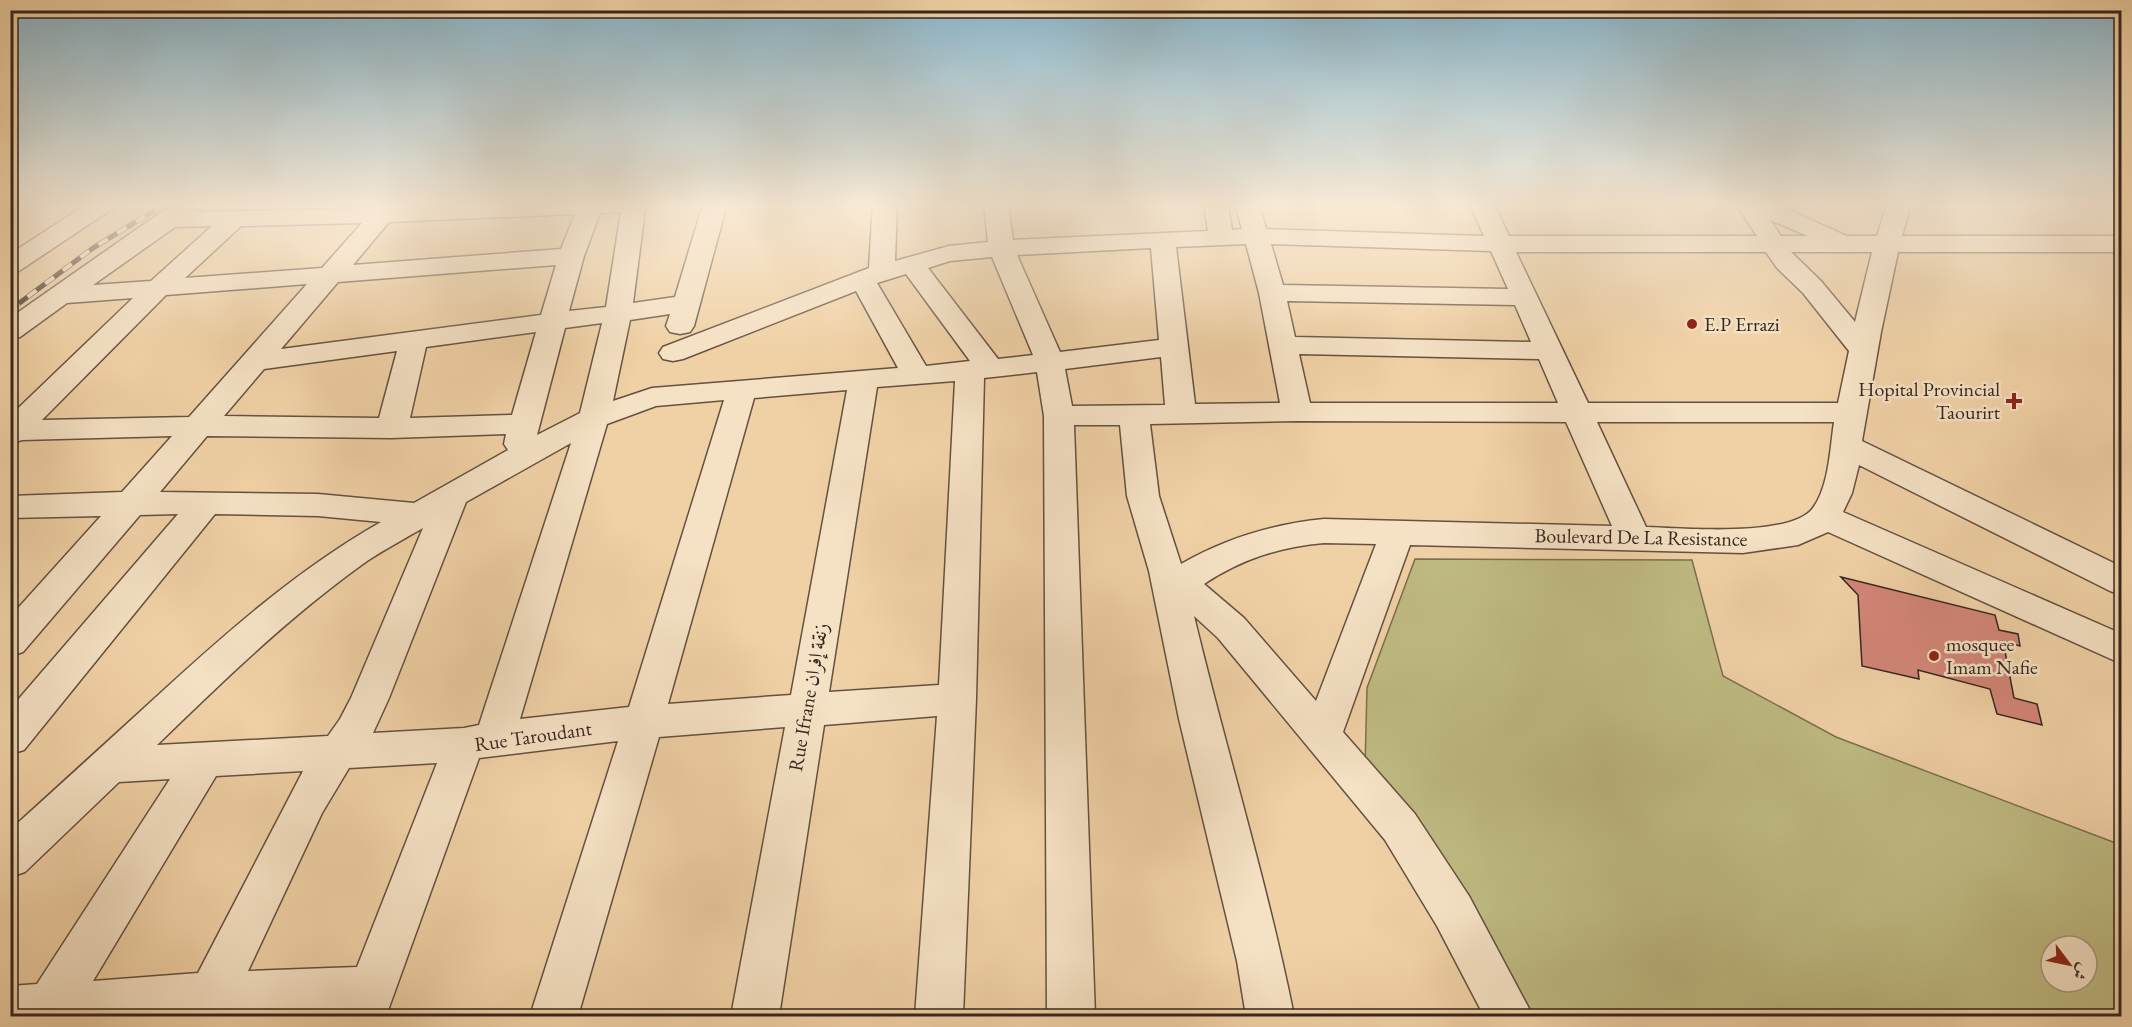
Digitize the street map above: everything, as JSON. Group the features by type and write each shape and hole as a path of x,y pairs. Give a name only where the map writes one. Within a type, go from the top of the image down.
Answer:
{"street":[{"path":"10,266 31,252"},
{"path":"10,331 121,252"},
{"path":"12,431 198,252"},
{"path":"10,642 351,252"},
{"path":"514,460 573,252"},
{"path":"35,1011 367,1004 480,741 594,418 618,314 627,252"},
{"path":"652,397 673,353 702,252"},
{"path":"876,252 872,276 916,374"},
{"path":"673,353 910,263 972,252"},
{"path":"1003,252 1050,362 1059,416 1071,1017"},
{"path":"1164,252 1181,413"},
{"path":"1260,252 1272,293 1297,412"},
{"path":"1504,252 1634,537"},
{"path":"1777,252 1812,287 1864,351"},
{"path":"1885,252 1851,413 1841,477 1824,517 2121,650"},
{"path":"58,296 571,256"},
{"path":"910,263 980,370 957,699 939,1017"},
{"path":"1812,287 1873,306"},
{"path":"1272,293 1524,297"},
{"path":"258,361 686,304"},
{"path":"392,428 413,341"},
{"path":"1282,345 1550,351"},
{"path":"10,858 207,673 292,598 357,551 514,460 594,418 652,397 980,370 1174,347"},
{"name":"Rue Ifrane زنقة إفران","path":"755,1017 864,378"},
{"path":"554,1017 742,389"},
{"path":"1059,416 1297,412 1851,413"},
{"path":"1134,414 1143,496 1172,577 1199,719 1260,961 1270,1017"},
{"path":"12,431 201,426 392,428 525,424"},
{"path":"1846,446 2121,582"},
{"path":"207,1006 307,801 354,730 384,666 452,497"},
{"path":"10,507 133,503 328,506 419,515"},
{"path":"10,738 205,504"},
{"name":"Boulevard De La Resistance","path":"1172,577 1274,537 1324,531 1743,541 1808,529 1824,517"},
{"path":"1322,736 1397,534"},
{"path":"1172,577 1231,628 1400,827 1453,911 1509,1017"},
{"name":"Rue Taroudant","path":"109,765 480,741 642,722 806,708 957,699"},
{"path":"35,1011 205,759"}],"shaded area":[{"path":"1415,559 1692,560 1723,676 1836,737 2121,845 2121,1016 1518,1016 1467,928 1365,768 1367,688"}],"building":[{"name":"mosquee Imam Nafie","path":"1841,577 1995,615 1999,630 2018,634 2020,646 2003,641 2014,698 2037,704 2042,725 1997,714 1990,689 1918,670 1919,679 1862,666 1858,595"}],"railway":[{"path":"10,310 88,252"}],"place":[{"name":"E.P Errazi","path":"1692,324"},
{"name":"Hopital Provincial Taourirt","path":"2014,401"},
{"name":"mosquee Imam Nafie","path":"1934,656"}]}
